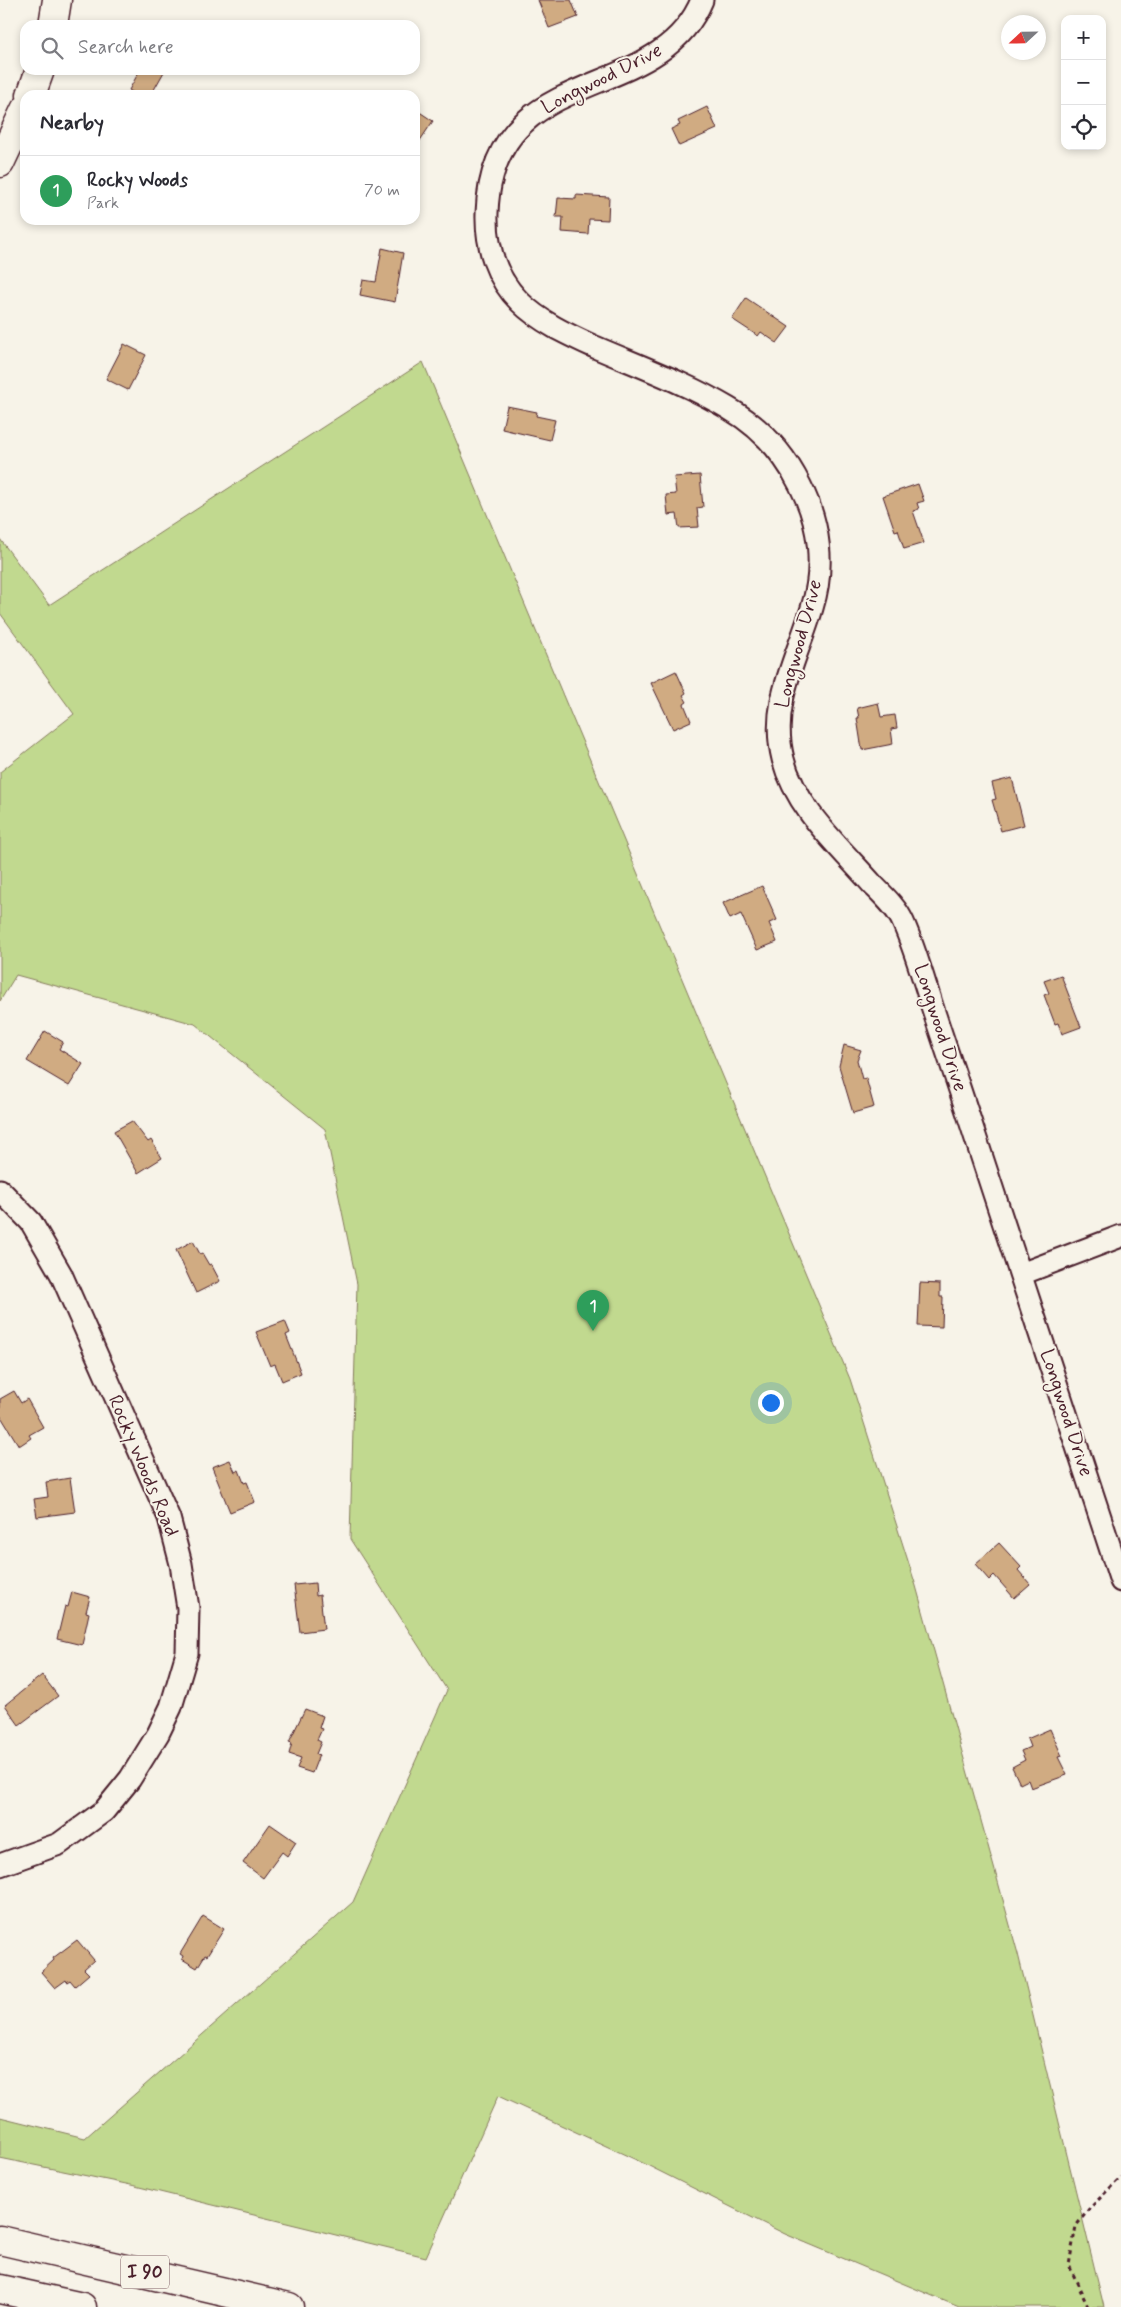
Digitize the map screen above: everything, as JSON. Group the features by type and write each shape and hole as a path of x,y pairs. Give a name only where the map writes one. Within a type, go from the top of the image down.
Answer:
{"main road":[{"path":"54,20 57,0"},
{"path":"33,90 38,75"},
{"path":"0,163 20,121"},
{"name":"I 90","path":"0,2240 289,2307"},
{"path":"0,2289 82,2307"}],"street":[{"name":"Longwood Drive","path":"702,0 689,26 661,52 554,100 532,115 514,134 500,156 491,180 487,219 493,258 503,281 529,310 586,343 729,408 770,440 800,483 816,526 819,572 812,610 793,659 782,701 779,722 783,761 799,797 822,828 901,916 1121,1581"},
{"name":"Rocky Woods Road","path":"0,1190 32,1222 61,1274 169,1518 181,1564 188,1608 187,1653 171,1707 158,1734 130,1779 104,1811 59,1844 0,1865"},
{"path":"1021,1274 1121,1236"}],"path":[{"path":"1088,2307 1069,2265 1076,2226 1089,2209 1121,2177"}],"green space":[{"path":"423,362 850,1379 916,1586 1018,1954 1104,2307 959,2307 785,2234 645,2164 498,2096 426,2257 131,2185 0,2158 0,2117 85,2138 353,1902 447,1690 350,1539 357,1284 325,1129 195,1024 16,975 0,1001 0,772 74,714 0,613 0,539 49,605"}],"building":[{"path":"538,0 571,0 578,17 549,28"},
{"path":"137,75 162,75 154,90 129,90"},
{"path":"707,107 717,129 679,146 671,129 680,125 678,121"},
{"path":"420,112 433,121 420,140"},
{"path":"576,195 609,197 608,220 589,219 588,234 562,232 563,217 556,217 558,198 576,199"},
{"path":"382,248 403,253 395,302 360,295 363,280 376,282"},
{"path":"746,298 789,327 777,343 761,332 758,336 732,319"},
{"path":"124,344 146,355 128,390 106,379"},
{"path":"507,406 537,412 536,416 555,420 550,440 502,429"},
{"path":"700,475 703,507 697,508 699,527 679,528 677,514 668,515 666,495 676,494 674,477"},
{"path":"918,484 924,501 917,503 919,509 913,511 924,543 904,549 898,530 895,531 883,496"},
{"path":"676,671 686,693 683,695 687,702 684,704 691,721 673,729 651,683"},
{"path":"878,703 881,717 895,715 897,728 891,729 893,744 862,750 857,708"},
{"path":"1012,778 1024,825 1001,831 992,800 996,799 992,783"},
{"path":"762,886 777,920 769,923 777,942 757,950 741,914 730,919 723,903"},
{"path":"1061,975 1081,1027 1062,1034 1058,1023 1055,1024 1044,995 1049,993 1044,981"},
{"path":"45,1031 63,1042 59,1049 83,1064 69,1086 27,1061"},
{"path":"844,1045 861,1050 857,1060 862,1079 866,1078 874,1107 853,1113 839,1066"},
{"path":"132,1121 148,1142 151,1140 162,1158 138,1173 114,1131"},
{"path":"193,1241 200,1254 202,1253 209,1265 211,1264 220,1281 196,1293 176,1250"},
{"path":"920,1283 940,1284 940,1297 943,1297 942,1327 918,1326"},
{"path":"285,1321 290,1333 286,1335 301,1373 282,1381 275,1364 270,1366 256,1332"},
{"path":"14,1391 21,1403 27,1399 43,1427 29,1435 31,1438 19,1446 0,1415 0,1399"},
{"path":"230,1460 235,1472 239,1470 244,1483 247,1482 255,1502 230,1512 212,1467"},
{"path":"70,1478 75,1512 37,1517 34,1499 48,1497 46,1482"},
{"path":"999,1543 1021,1567 1018,1570 1030,1584 1014,1598 994,1575 989,1580 975,1564"},
{"path":"315,1583 316,1596 320,1595 324,1629 300,1632 294,1585"},
{"path":"72,1592 90,1597 86,1612 89,1613 82,1645 57,1639 65,1606 68,1607"},
{"path":"42,1675 58,1696 19,1725 5,1705"},
{"path":"305,1709 323,1716 319,1728 322,1729 317,1740 321,1742 316,1754 319,1755 312,1773 297,1768 301,1758 289,1754 292,1743 289,1742"},
{"path":"1050,1729 1062,1756 1058,1757 1067,1775 1031,1788 1028,1780 1020,1784 1012,1767 1025,1760 1021,1751 1030,1747 1027,1739"},
{"path":"270,1824 296,1842 287,1856 282,1852 263,1878 243,1863"},
{"path":"203,1916 224,1929 197,1968 182,1959 183,1956 180,1954"},
{"path":"77,1940 94,1960 84,1969 89,1974 75,1986 70,1980 67,1982 66,1980 55,1988 41,1972 54,1960 53,1958"}],"place":[{"name":"Rocky Woods","path":"593,1331"}]}
